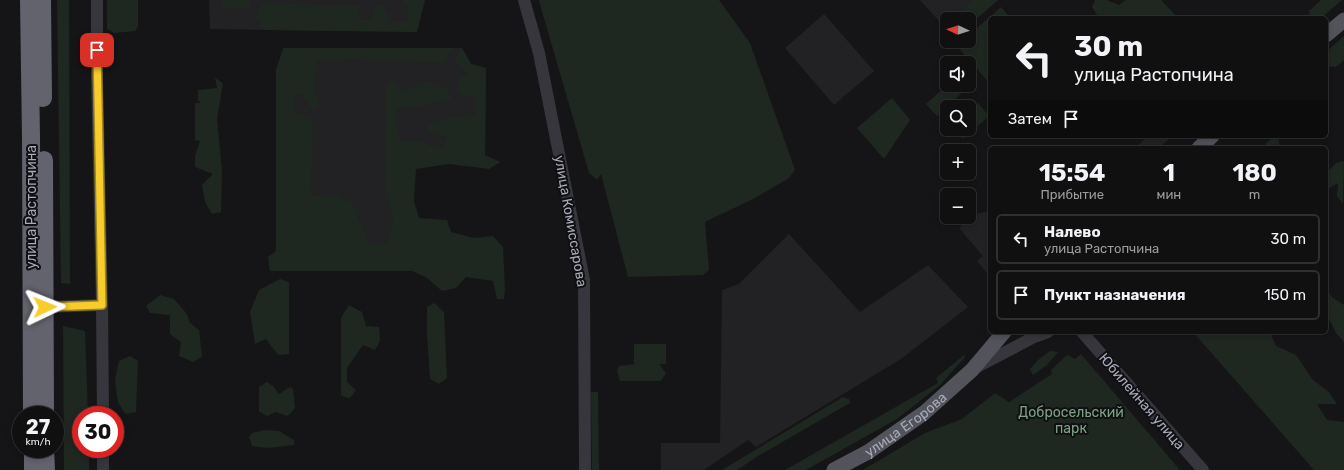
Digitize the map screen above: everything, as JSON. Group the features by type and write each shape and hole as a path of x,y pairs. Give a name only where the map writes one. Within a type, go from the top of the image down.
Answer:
{"highway":[{"name":"улица Растопчина","path":"29,0 32,406"},
{"name":"улица Растопчина","path":"42,0 45,406"},
{"path":"32,458 33,470"},
{"path":"46,458 46,470"}],"main road":[{"path":"1328,33 1344,20"},
{"path":"1201,146 1210,138"},
{"name":"улица Егорова","path":"834,470 868,452 924,413 972,370 1002,334"}],"street":[{"path":"97,0 103,406"},
{"name":"улица Комиссарова","path":"524,0 539,52 584,280 585,470"},
{"path":"45,307 102,305"},
{"name":"улица Егорова","path":"972,370 1042,334"},
{"name":"Юбилейная улица","path":"1084,334 1203,470"},
{"path":"103,458 103,470"}],"shaded area":[{"path":"209,0 417,0 417,32 210,29"},
{"path":"920,0 998,0 976,19 976,12 940,12 940,22"},
{"path":"824,14 874,71 834,105 785,48"},
{"path":"283,48 462,48 471,64 486,68 485,159 405,161 404,258 285,260"},
{"path":"1146,138 1170,138 1161,146 1137,146"},
{"path":"988,211 988,275 977,261 983,256 959,228 964,224 976,224 976,214"},
{"path":"789,234 860,312 928,265 968,307 901,359 756,447 748,440 704,470 661,470 661,443 720,443 722,290 739,284"}],"green space":[{"path":"57,0 69,0 70,284 61,283"},
{"path":"107,0 138,0 138,27 135,31 114,33 107,29"},
{"path":"223,0 249,0 249,8 223,8"},
{"path":"402,0 425,0 417,32 264,30 255,18 262,3 358,6 359,20 372,19 373,7 383,5 388,13 390,22 408,21 408,7"},
{"path":"719,0 750,43 795,170 789,178 755,198 705,222 709,270 703,275 628,277 601,174 597,180 589,173 539,1"},
{"path":"971,0 998,0 976,19 976,12 963,12"},
{"path":"1095,0 1107,0 1119,5 1126,0 1161,0 1176,16 1098,16 1092,7"},
{"path":"1321,0 1342,0 1323,16 1310,16 1309,11"},
{"path":"1001,7 1008,16 991,16"},
{"path":"988,18 988,82 976,68 976,56 966,56 959,48 976,48 976,29"},
{"path":"1344,36 1344,60 1336,67 1328,66 1328,50"},
{"path":"283,48 453,48 443,63 347,59 338,61 317,60 314,91 320,106 312,110 302,94 293,95 293,112 313,118 311,196 337,195 352,202 369,244 387,244 393,220 385,190 385,89 391,78 405,91 427,81 448,89 452,100 420,106 398,108 396,126 401,142 419,140 440,150 447,137 426,131 427,125 453,117 476,116 475,97 459,95 457,80 468,74 455,62 462,48 471,64 486,68 485,155 500,162 489,169 449,164 416,169 414,201 419,218 447,220 451,232 474,238 493,236 503,247 504,299 497,299 493,281 466,277 456,288 442,291 427,278 412,271 270,271 268,257 276,251 276,70"},
{"path":"215,78 223,83 217,119 222,171 221,212 212,214 205,202 202,185 213,174 195,167 195,156 200,141 195,140 195,103 201,103 198,100 198,90 217,88"},
{"path":"940,91 963,92 954,100 940,100 940,113 937,116 926,104"},
{"path":"892,98 910,120 884,159 857,128"},
{"path":"978,103 988,115 988,117 976,128 976,105"},
{"path":"1271,138 1278,138 1280,146 1262,146 1265,145"},
{"path":"1342,161 1344,162 1343,204 1337,196 1338,183 1328,189 1328,171 1336,163"},
{"path":"280,279 289,282 289,354 278,355 266,339 255,344 250,312 259,290"},
{"path":"1328,292 1333,298 1344,305 1344,342 1336,333 1328,317"},
{"path":"160,295 174,299 187,314 190,323 199,330 202,357 193,362 179,356 181,342 170,334 170,315 150,313 146,306"},
{"path":"434,303 444,312 447,378 439,384 430,379 427,334 427,307"},
{"path":"349,305 362,312 366,326 379,327 380,341 375,350 363,345 347,368 347,382 356,390 350,398 341,395 341,318"},
{"path":"63,326 85,331 88,406 72,406 72,458 89,458 89,470 64,470"},
{"path":"1195,334 1271,334 1276,346 1296,355 1313,380 1329,392 1337,404 1317,404 1327,420 1344,422 1344,470 1314,470"},
{"path":"634,344 666,344 666,364 659,364 666,373 661,381 620,381 617,371 619,366 636,364 634,364"},
{"path":"1050,351 1058,352 1047,365 1033,375 1030,369 1038,360"},
{"name":"Добросельский парк","path":"1081,354 1180,470 863,470 925,433 962,419 995,393 1009,402 1052,374 1051,370 1067,355 1075,359"},
{"path":"964,355 965,357 940,385 897,419 806,470 785,470 938,383 936,378"},
{"path":"130,356 138,361 136,412 126,414 124,411 124,406 120,406 118,403 115,380 119,361"},
{"path":"267,382 273,386 279,394 290,387 293,389 295,408 288,416 276,412 267,416 259,411 259,387"},
{"path":"591,392 598,392 599,470 592,470"},
{"path":"843,397 849,399 850,403 758,456 737,470 722,470"},
{"path":"265,430 279,431 294,440 294,445 268,448 252,446 249,437 252,433"}],"route":[{"path":"45,307 102,305 97,50"}]}
